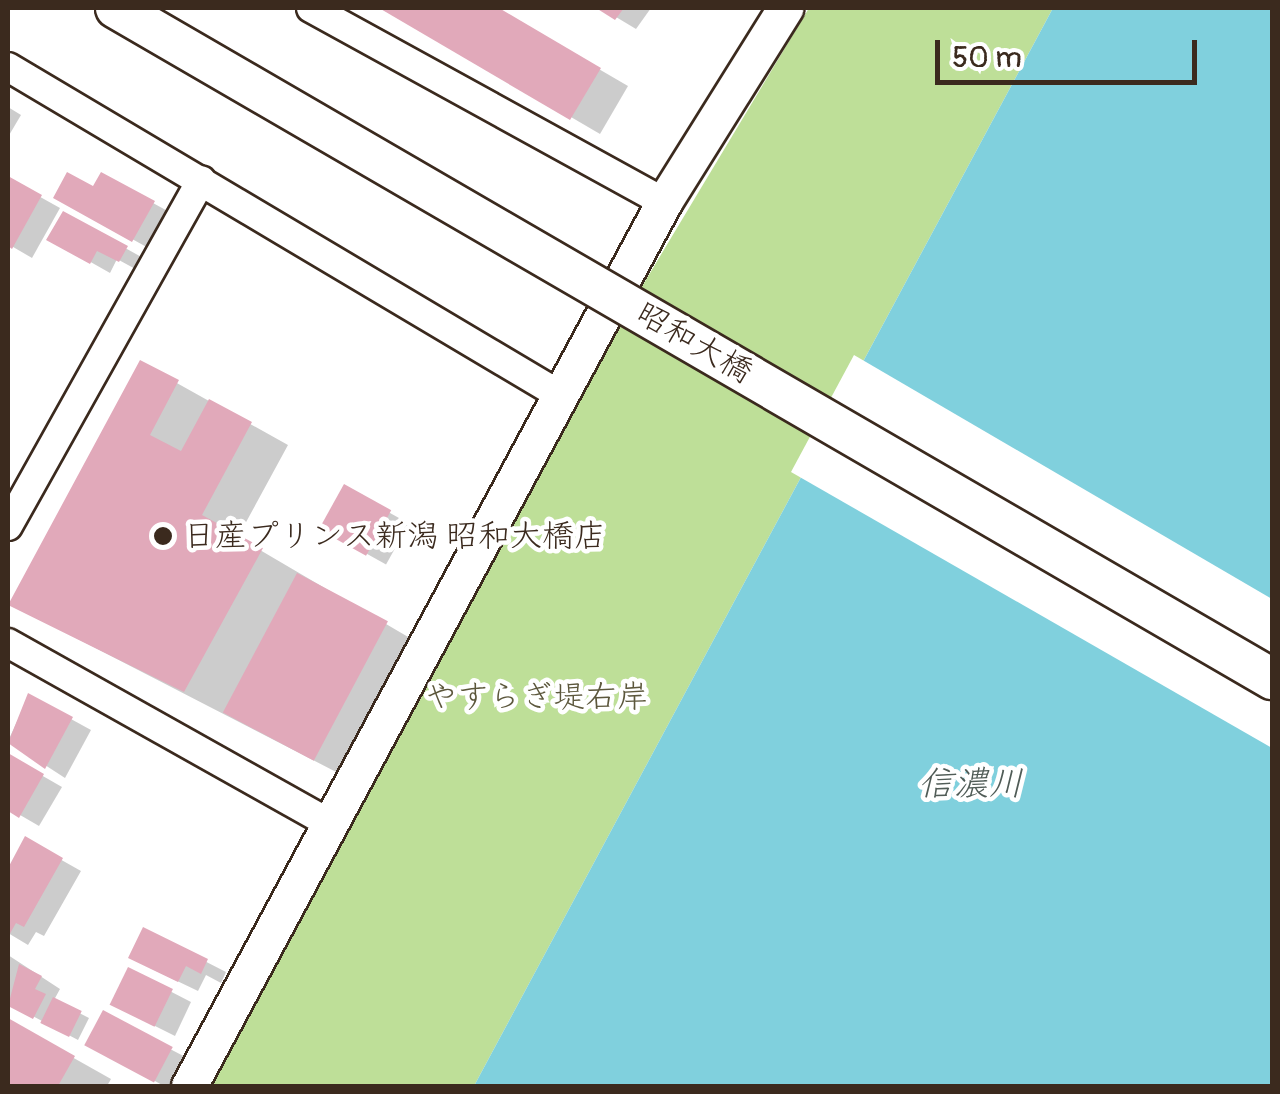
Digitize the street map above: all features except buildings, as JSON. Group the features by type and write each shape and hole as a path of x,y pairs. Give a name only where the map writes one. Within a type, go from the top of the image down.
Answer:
{"main road":[{"name":"昭和大橋","path":"116,8 1272,678"}],"street":[{"path":"311,8 664,202"},
{"path":"189,1086 324,820 664,202 785,8"},
{"path":"8,67 560,395"},
{"path":"8,526 201,180"},
{"path":"8,643 324,820"}],"green space":[{"name":"やすらぎ堤右岸","path":"809,8 1053,8 474,1086 210,1086 548,443"}],"water":[{"name":"信濃川","path":"1053,8 1272,8 1272,1086 474,1086"}],"pier":[{"path":"854,355 1272,599 1272,748 791,472"}],"place":[{"name":"日産プリンス新潟 昭和大橋店","path":"163,536"}]}
